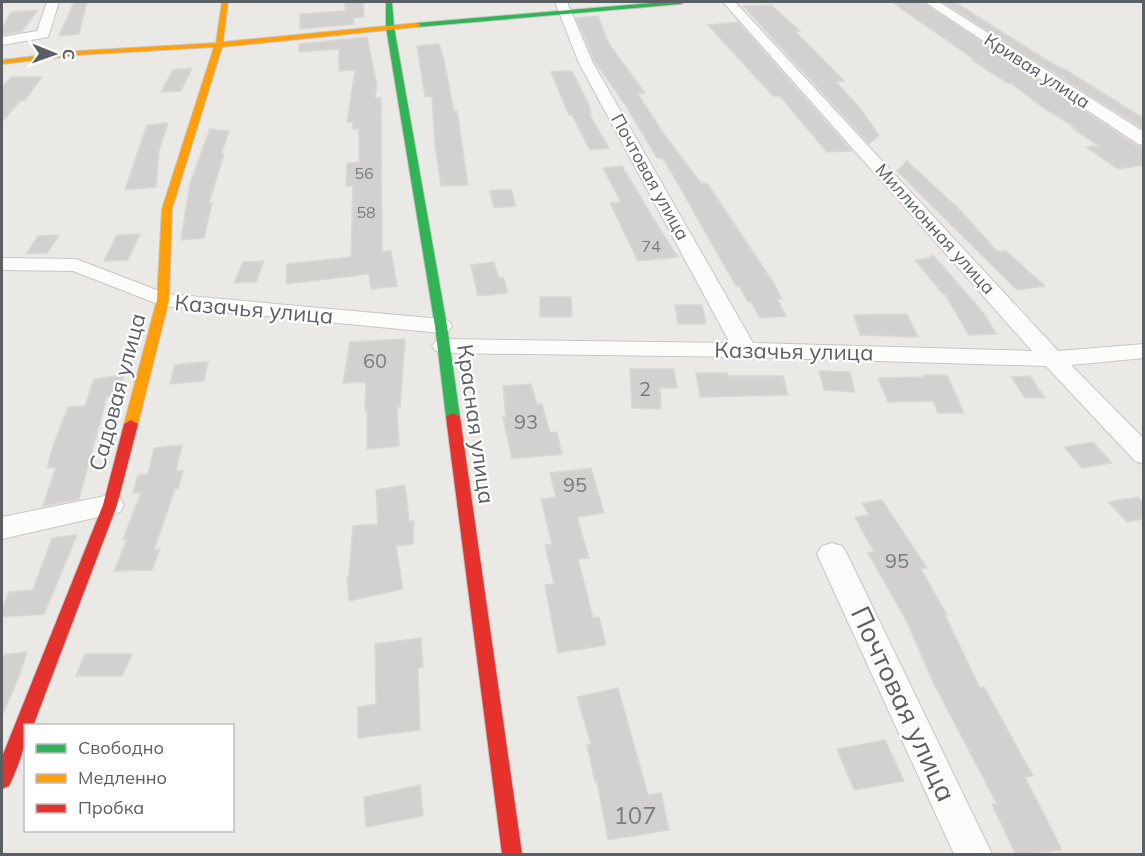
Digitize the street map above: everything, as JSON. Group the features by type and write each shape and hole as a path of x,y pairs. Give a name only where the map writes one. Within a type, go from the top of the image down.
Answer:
{"street":[{"path":"2,41 44,34 53,2"},
{"name":"Садовая улица","path":"24,724 110,506 163,300 167,209 219,45 225,2"},
{"name":"Красная улица","path":"389,2 390,27 443,336 512,855"},
{"path":"2,62 78,52 219,45 563,7 681,2"},
{"name":"Миллионная улица","path":"729,2 1143,455"},
{"name":"Кривая улица","path":"931,2 1143,140"},
{"name":"Почтовая улица","path":"563,7 586,63 745,350"},
{"name":"Казачья улица","path":"2,264 76,265 163,300 443,336 745,350 1052,358 1143,351"},
{"path":"2,528 110,506"},
{"name":"Почтовая улица","path":"832,554 973,855"},
{"name":"Садовая улица","path":"2,780 24,724"}],"building":[{"path":"74,2 87,2 79,34 59,36"},
{"path":"345,2 363,2 364,17 353,18 354,24 300,29 300,14 345,11"},
{"path":"892,2 923,2 1137,146 1143,147 1143,165 1118,169 1086,147 1099,146 1072,128 1076,128 1042,107 1011,83 1007,83 972,60 975,60"},
{"path":"942,2 955,2 1143,118 1143,129"},
{"path":"771,5 800,31 795,31 844,81 836,82 860,108 879,135 869,144 743,6"},
{"path":"38,10 22,31 2,35 2,29 11,12"},
{"path":"598,16 609,44 645,93 638,94 663,133 701,183 707,183 773,282 782,299 777,299 786,316 760,318 739,286 736,286 670,170 662,158 657,158 626,106 595,62 576,18"},
{"path":"738,22 852,151 827,152 780,96 773,96 708,25"},
{"path":"367,37 377,85 375,98 381,98 382,252 391,251 397,286 371,289 369,274 286,284 287,264 351,257 353,186 346,186 347,163 359,162 359,129 353,129 353,122 347,122 355,70 339,71 339,49 299,52 299,44"},
{"path":"439,44 454,111 457,111 468,185 441,186 435,145 432,96 425,97 417,46"},
{"path":"192,68 181,91 161,92 173,70"},
{"path":"572,71 589,105 591,114 589,114 609,148 590,150 572,115 569,115 551,72"},
{"path":"12,77 42,77 25,100 20,101 2,122 2,87"},
{"path":"168,123 159,151 156,187 125,190 147,125"},
{"path":"210,129 229,131 209,203 212,203 204,238 181,240 190,183"},
{"path":"907,161 958,208 998,252 1006,251 1045,286 1017,290 897,171"},
{"path":"622,166 678,257 638,261 610,203 621,202 603,168"},
{"path":"511,189 516,206 494,208 490,191"},
{"path":"140,234 128,260 104,261 117,235"},
{"path":"59,235 47,253 26,254 38,236"},
{"path":"933,255 985,315 996,334 969,335 945,294 915,260 929,258"},
{"path":"264,261 256,282 234,283 243,262"},
{"path":"494,262 499,278 503,277 508,293 478,296 471,265"},
{"path":"540,297 571,297 572,317 540,317"},
{"path":"675,305 702,305 706,324 678,324"},
{"path":"907,314 918,337 860,335 854,315"},
{"path":"405,339 400,407 397,407 399,446 367,449 366,382 343,383 350,342"},
{"path":"208,361 204,381 170,384 175,365"},
{"path":"630,369 674,369 677,388 660,388 661,409 632,408"},
{"path":"819,371 850,372 855,392 824,390"},
{"path":"696,373 727,373 728,376 783,376 788,395 700,397"},
{"path":"124,375 118,395 107,396 79,499 43,506 56,467 47,468 68,407 85,406 94,379"},
{"path":"923,375 947,375 964,413 938,413 933,401 888,402 878,378 924,377"},
{"path":"1030,376 1045,398 1025,398 1011,377"},
{"path":"531,384 537,404 542,404 550,433 557,432 562,454 512,459 503,417 506,417 503,386"},
{"path":"1093,442 1112,463 1082,468 1064,447"},
{"path":"182,445 176,471 183,471 154,550 160,549 152,570 114,571 127,540 123,540 141,492 133,493 138,475 148,474 154,448"},
{"path":"591,468 604,513 577,517 589,558 578,559 593,618 599,617 606,645 558,653 545,585 554,584 545,545 552,544 541,499 556,497 550,473"},
{"path":"405,485 409,521 414,521 413,544 396,546 403,589 349,601 347,577 349,576 353,526 378,524 376,490"},
{"path":"1138,497 1143,503 1143,519 1127,522 1108,502"},
{"path":"882,500 927,568 921,569 947,615 945,615 980,688 984,687 1033,776 1025,777 1062,850 1016,855 992,804 997,804 934,684 906,620 868,553 874,552 855,517 869,515 862,503"},
{"path":"77,535 44,614 2,617 2,609 9,592 33,590 52,538"},
{"path":"421,638 423,667 418,668 420,730 358,738 358,707 376,704 375,644"},
{"path":"27,652 20,674 2,716 2,655"},
{"path":"85,654 132,654 122,676 76,676"},
{"path":"618,688 648,795 661,793 669,830 608,840 597,781 595,782 587,745 591,744 577,697"},
{"path":"885,740 904,781 854,790 837,749"},
{"path":"420,785 423,816 366,827 364,797"}],"traffic: fast":[{"path":"389,2 390,27 441,326 453,417"},
{"path":"417,25 681,2"}],"traffic: slow":[{"path":"131,424 163,300 167,209 219,45 225,2"},
{"path":"2,62 78,53 219,45 417,25"}],"traffic: jam":[{"path":"453,417 512,854"},
{"path":"2,780 110,505 131,424"}]}
